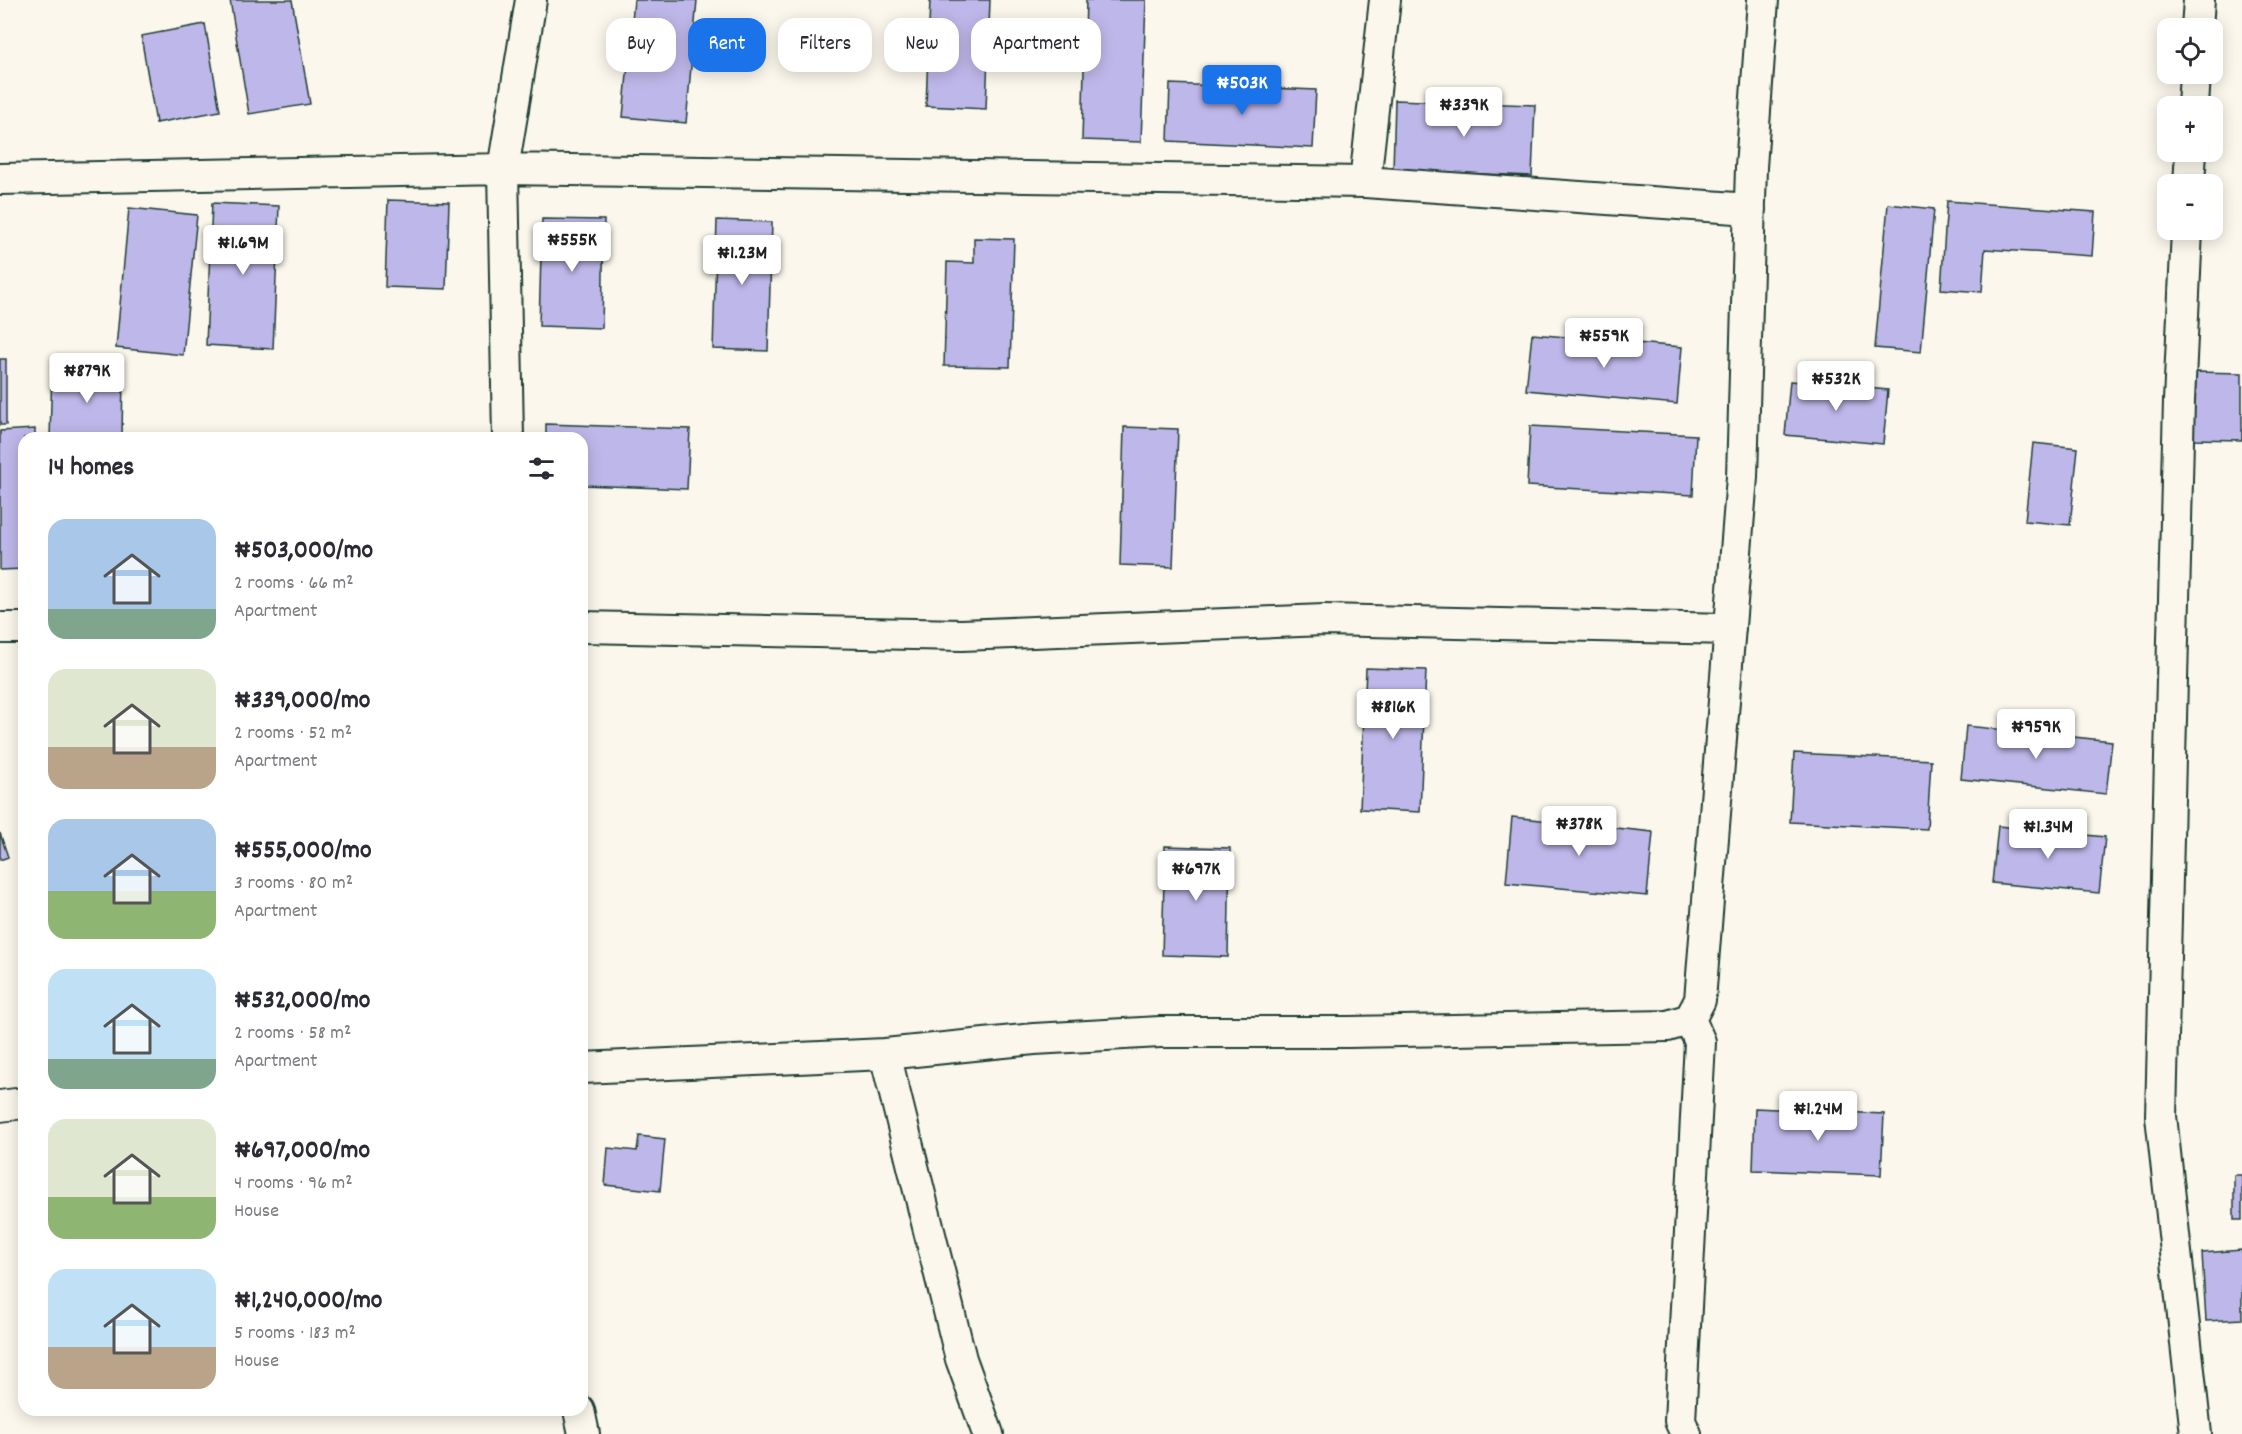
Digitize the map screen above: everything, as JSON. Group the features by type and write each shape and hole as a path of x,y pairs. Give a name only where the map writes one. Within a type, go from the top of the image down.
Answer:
{"street":[{"path":"508,432 503,169 531,0"},
{"path":"1365,182 1385,0"},
{"path":"588,1068 885,1054 1034,1039 1160,1032 1348,1032 1656,1027 1690,1019 1700,1000 1742,477 1750,209 1763,0"},
{"path":"2198,18 2199,0"},
{"path":"0,179 503,169 1365,182 1750,209"},
{"path":"2187,240 2179,401 2161,1116 2196,1434"},
{"path":"588,627 962,635 1324,620 1730,629"},
{"path":"0,628 18,628"},
{"path":"1686,1434 1680,1421 1700,1042 1690,1019"},
{"path":"885,1054 961,1359 988,1434"},
{"path":"0,1106 18,1104"},
{"path":"580,1416 584,1434"}],"building":[{"path":"230,0 292,0 310,104 249,114"},
{"path":"634,0 697,0 695,18 688,18 688,72 691,72 686,123 623,117 627,72 676,72 676,18 632,18"},
{"path":"930,0 990,0 989,18 971,18 971,72 987,72 986,109 926,106 927,72 959,72 959,18 929,18"},
{"path":"1086,0 1146,0 1141,142 1082,140 1084,72 1101,72 1101,18 1085,18"},
{"path":"205,24 220,111 156,123 141,36"},
{"path":"1170,84 1316,90 1313,148 1168,141"},
{"path":"1395,100 1535,105 1532,176 1393,170"},
{"path":"388,200 449,202 446,289 385,287"},
{"path":"1947,201 2095,212 2092,256 1985,249 1982,292 1941,289"},
{"path":"212,203 279,206 273,349 206,345"},
{"path":"1888,204 1934,209 1921,352 1875,348"},
{"path":"129,208 197,215 183,355 116,348"},
{"path":"542,219 604,220 602,328 539,326"},
{"path":"717,220 772,222 768,351 713,349"},
{"path":"974,238 1014,239 1010,367 944,366 947,262 974,263"},
{"path":"1532,334 1682,347 1677,404 1526,390"},
{"path":"0,359 6,359 6,425 0,425"},
{"path":"52,368 123,370 122,432 50,432"},
{"path":"2194,372 2242,373 2242,440 2192,439"},
{"path":"1790,381 1888,390 1883,444 1785,435"},
{"path":"546,424 690,429 687,489 588,485 588,432 546,432"},
{"path":"1530,426 1696,435 1693,495 1527,486"},
{"path":"1124,427 1178,429 1173,567 1120,565"},
{"path":"35,429 35,432 18,432 18,569 0,570 0,431"},
{"path":"2033,443 2078,448 2070,525 2025,521"},
{"path":"1366,668 1426,670 1420,812 1360,809"},
{"path":"1966,726 2112,741 2106,794 1961,779"},
{"path":"1794,753 1931,760 1927,829 1790,822"},
{"path":"1512,817 1653,832 1647,896 1506,883"},
{"path":"1998,826 2105,837 2099,893 1992,883"},
{"path":"0,833 8,857 0,860"},
{"path":"1165,846 1230,848 1228,957 1162,955"},
{"path":"1755,1108 1884,1114 1881,1175 1753,1170"},
{"path":"639,1136 665,1139 660,1191 605,1185 608,1148 637,1151"},
{"path":"2234,1175 2242,1175 2242,1220 2234,1220"},
{"path":"2242,1250 2242,1319 2206,1321 2202,1253"}]}
